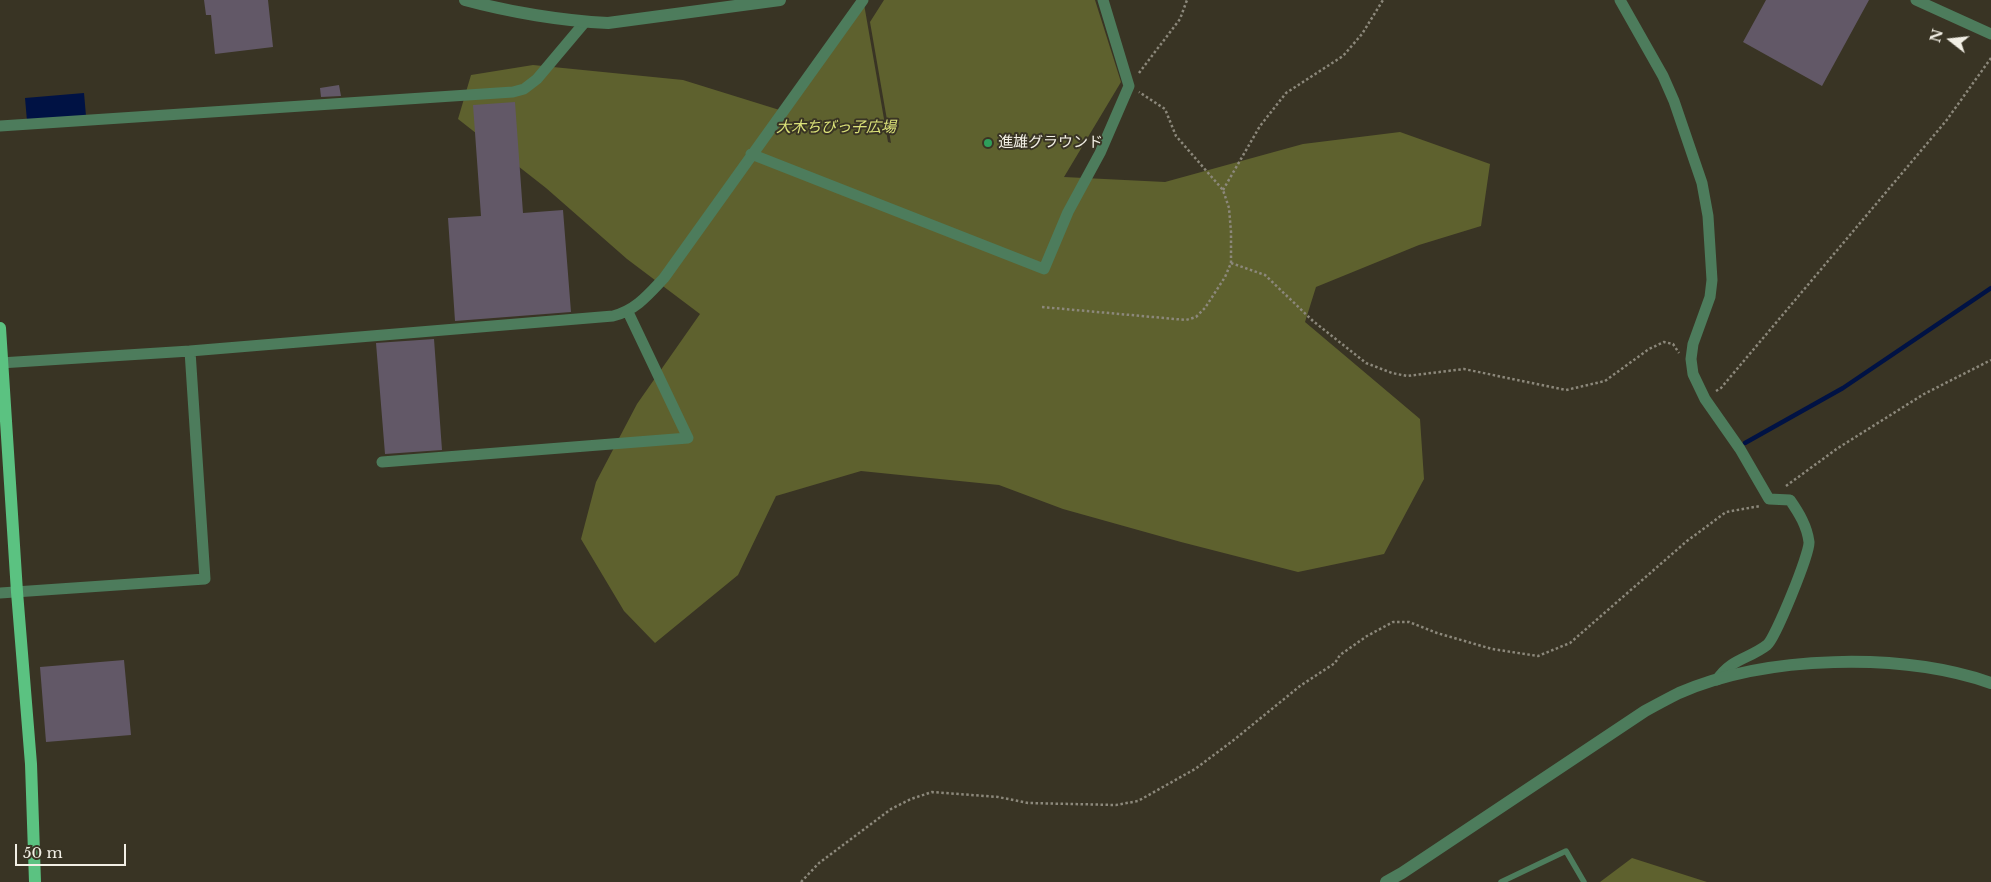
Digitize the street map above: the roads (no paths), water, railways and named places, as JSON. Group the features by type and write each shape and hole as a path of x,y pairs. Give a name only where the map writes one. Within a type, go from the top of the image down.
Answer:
{"main road":[{"path":"0,328 17,592 31,764 36,882"}],"street":[{"path":"465,0 585,22 633,21 780,0"},
{"path":"1,363 190,350 613,316 628,312 664,278 863,0"},
{"path":"751,154 1044,269 1068,212 1100,154 1129,86 1103,0"},
{"path":"1620,0 1663,76 1674,101 1702,182 1708,216 1712,280 1710,297 1693,344 1690,360 1693,374 1705,399 1740,449 1769,500 1790,500 1803,520 1809,543 1801,572 1769,644 1724,670 1717,680"},
{"path":"1916,0 1991,34"},
{"path":"0,126 513,92 524,89 536,80 585,22"},
{"path":"382,462 688,438 628,312"},
{"path":"0,593 205,579 190,350"},
{"path":"1386,882 1645,711 1679,693 1717,680 1759,670 1802,664 1842,662 1891,664 1938,669 1991,683"}],"lane":[{"path":"1501,882 1566,851 1584,882"}],"waterway":[{"path":"1745,443 1843,388 1991,288"}],"place":[{"name":"進雄グラウンド","path":"988,143"}],"park label":[{"name":"大木ちびっ子広場","path":"836,128"}]}
